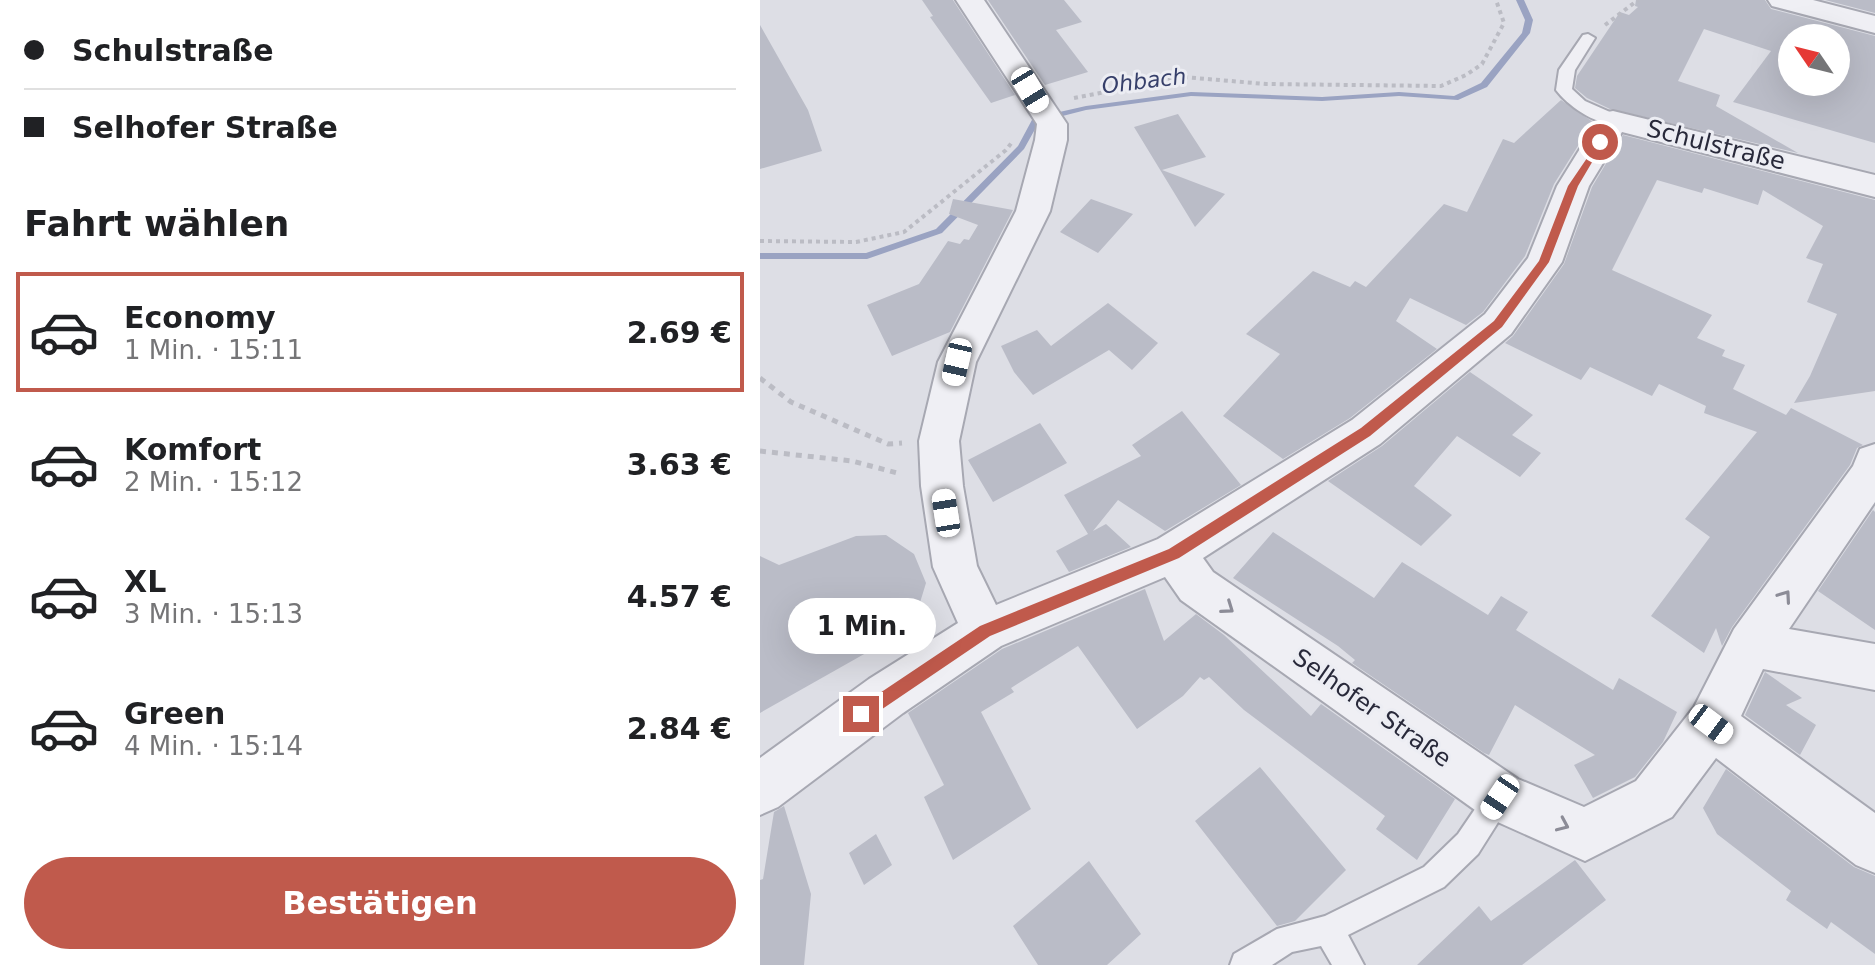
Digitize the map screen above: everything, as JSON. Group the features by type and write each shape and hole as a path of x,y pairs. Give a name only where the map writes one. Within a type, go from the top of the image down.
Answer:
{"street":[{"path":"970,0 1046,115 1051,140 1033,211 957,362 939,441 942,486 955,567 985,631"},
{"path":"1782,0 1875,25"},
{"name":"Schulstraße","path":"1174,553 1366,432 1498,324 1544,262 1573,186 1613,120 1875,186"},
{"name":"Selhofer Straße","path":"1174,553 1197,586 1500,797 1585,835 1654,799 1711,724 1751,645 1872,472 1875,461"},
{"path":"760,789 886,696 985,631 1174,553"},
{"path":"1751,645 1875,667"},
{"path":"1711,724 1875,846"}],"lane":[{"path":"1588,38 1563,71 1562,87 1569,101 1613,120"},
{"path":"1245,965 1287,939 1328,930 1434,877 1468,844 1500,797"},
{"path":"1328,930 1349,965"}],"path":[{"path":"760,241 856,242 904,232 1006,150 1031,116 1046,115 1058,101 1183,77 1266,84 1441,86 1466,76 1489,58 1504,23 1496,0"},
{"path":"1588,38 1638,0"},
{"path":"760,378 791,402 888,444 939,441"},
{"path":"760,451 852,461 942,486"}],"building":[{"path":"922,0 953,0 1015,95 991,103 930,17 933,16"},
{"path":"988,0 1064,0 1082,22 1056,30 1088,72 1045,85"},
{"path":"1636,0 1765,0 1771,9 1829,24 1778,24 1778,96 1850,96 1850,30 1875,36 1875,143 1733,102 1771,51 1704,29 1678,81 1720,95 1716,106 1798,153 1610,109 1587,98 1575,88 1577,76 1620,12 1629,15 1638,7 1635,6"},
{"path":"1825,0 1875,0 1875,13"},
{"path":"760,25 808,110 822,151 760,169"},
{"path":"1561,100 1593,122 1554,184 1525,256 1483,312 1466,325 1410,298 1396,321 1437,349 1350,418 1283,459 1223,416 1280,354 1246,334 1313,271 1350,287 1355,281 1366,287 1444,204 1467,212 1503,139 1514,143"},
{"path":"1178,114 1206,157 1162,170 1225,194 1195,227 1134,127"},
{"path":"1623,135 1875,200 1875,391 1794,403 1810,376 1837,314 1807,302 1823,264 1806,258 1823,226 1763,190 1758,205 1704,188 1702,193 1657,180 1612,270 1712,315 1697,338 1725,350 1722,356 1745,365 1733,389 1786,415 1791,408 1863,445 1857,448 1850,465 1732,627 1722,646 1716,628 1704,653 1651,616 1710,537 1685,519 1757,432 1704,413 1706,406 1659,384 1652,396 1590,367 1581,380 1505,343 1564,264 1592,187"},
{"path":"953,199 1013,210 950,332 892,356 867,305 919,284 948,241 960,244 964,239 969,240 978,225 949,214"},
{"path":"1091,199 1133,214 1098,253 1060,232"},
{"path":"1108,303 1158,343 1132,370 1109,350 1033,395 1014,372 1001,346 1037,330 1051,346"},
{"path":"1470,372 1533,415 1512,435 1541,453 1520,477 1457,436 1414,486 1452,515 1421,546 1328,481 1382,446"},
{"path":"1182,411 1241,485 1165,531 1118,500 1093,531 1106,524 1131,547 1069,572 1056,551 1088,534 1064,495 1141,456 1132,445"},
{"path":"1040,423 1067,463 993,502 968,460"},
{"path":"1873,510 1875,512 1875,630 1818,591"},
{"path":"1273,532 1374,598 1402,562 1488,615 1501,596 1528,612 1516,630 1613,690 1619,678 1677,712 1663,742 1635,777 1593,798 1574,765 1595,755 1515,705 1489,755 1484,753 1352,663 1355,660 1338,646 1233,578"},
{"path":"886,535 914,554 926,583 918,609 889,640 760,713 760,556 779,565 856,536"},
{"path":"1145,589 1164,641 1196,614 1224,635 1311,716 1321,704 1455,799 1417,860 1376,829 1385,816 1244,710 1209,677 1204,680 1200,677 1183,696 1137,729 1078,646 1011,688 1014,692 981,712 1031,809 953,860 924,797 944,785 908,713 1002,649"},
{"path":"1765,672 1802,698 1786,705 1816,725 1800,755 1745,715"},
{"path":"1260,767 1346,870 1295,921 1277,926 1195,821"},
{"path":"1726,769 1854,867 1875,876 1875,954 1831,922 1827,929 1786,900 1791,891 1717,834 1703,808"},
{"path":"784,806 811,894 804,965 760,965 760,880 763,879 774,812"},
{"path":"876,834 892,865 864,885 849,853"},
{"path":"1575,860 1606,900 1522,965 1417,965 1479,906 1491,921"},
{"path":"1089,861 1141,934 1107,965 1038,965 1013,926"}],"waterway":[{"name":"Ohbach","path":"760,256 867,256 939,231 1021,147 1036,120 1086,108 1191,94 1322,99 1399,94 1455,98 1484,85 1526,33 1529,20 1520,0"}],"route":[{"path":"861,714 985,631 1174,553 1366,432 1498,324 1544,262 1573,186 1600,142"}]}
